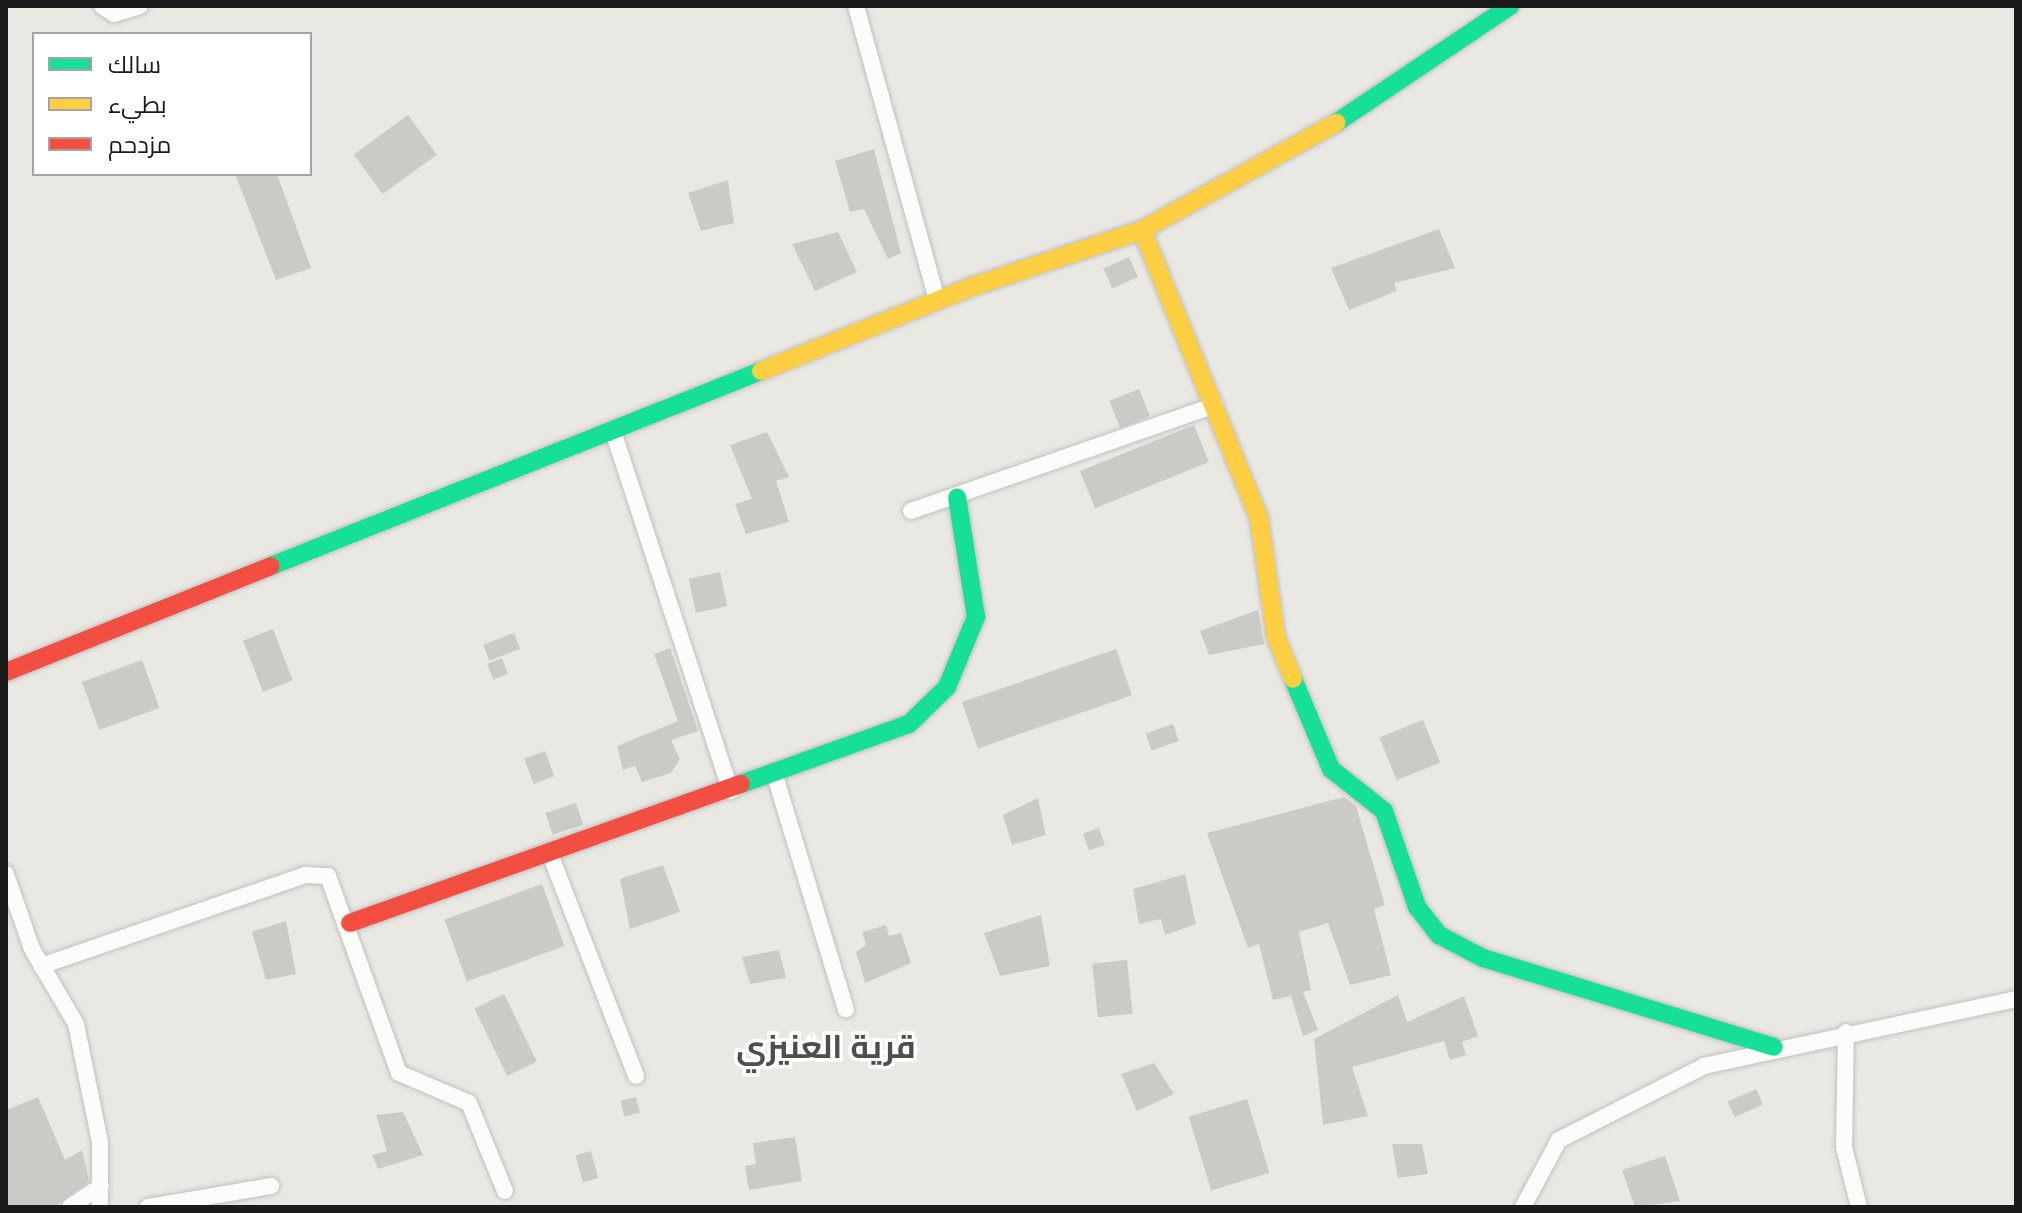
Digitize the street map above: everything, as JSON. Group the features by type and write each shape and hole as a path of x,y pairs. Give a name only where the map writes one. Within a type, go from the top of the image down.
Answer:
{"street":[{"path":"102,6 114,14 140,6"},
{"path":"856,6 937,301"},
{"path":"6,672 937,301 1142,230 1313,139 1510,6"},
{"path":"1142,230 1215,405 1269,554 1276,637 1319,742 1347,785 1384,811 1417,907 1439,935 1483,958 1774,1047"},
{"path":"911,511 1215,405"},
{"path":"613,431 731,791"},
{"path":"350,923 775,776 909,724 947,687 976,617 957,497"},
{"path":"775,776 846,1009"},
{"path":"550,854 636,1076"},
{"path":"6,874 41,966 76,1024 96,1115 100,1207"},
{"path":"41,966 306,875 328,876 350,923 399,1073 469,1103 505,1191"},
{"path":"1523,1207 1548,1152 1585,1123 1704,1066 1774,1047 2016,999"},
{"path":"1846,1032 1844,1147 1859,1207"},
{"path":"70,1207 101,1186"},
{"path":"148,1207 271,1186"}],"building":[{"path":"408,115 437,155 383,194 354,154"},
{"path":"874,149 901,253 888,259 864,209 850,212 835,161"},
{"path":"236,176 278,176 311,268 276,280"},
{"path":"728,180 734,223 701,231 688,193"},
{"path":"1439,229 1455,268 1394,283 1397,291 1349,310 1331,268"},
{"path":"838,232 857,272 815,291 792,244"},
{"path":"1129,257 1138,277 1112,288 1103,268"},
{"path":"1139,389 1150,416 1120,428 1109,401"},
{"path":"1194,425 1209,462 1095,508 1080,471"},
{"path":"767,432 789,477 776,481 789,522 746,534 735,504 752,499 730,445"},
{"path":"720,572 727,606 696,613 689,579"},
{"path":"1258,610 1264,644 1209,655 1200,631"},
{"path":"273,629 293,680 263,692 243,640"},
{"path":"514,633 520,649 489,661 483,645"},
{"path":"670,648 698,731 671,740 680,759 671,773 642,782 635,766 623,770 617,746 678,721 654,654"},
{"path":"1116,649 1132,695 978,748 962,702"},
{"path":"502,658 508,674 493,680 487,664"},
{"path":"142,660 159,708 99,730 82,682"},
{"path":"1423,720 1440,763 1397,780 1379,738"},
{"path":"1173,724 1179,741 1151,750 1146,733"},
{"path":"545,751 554,776 534,784 524,759"},
{"path":"1344,797 1356,806 1385,905 1374,909 1391,975 1350,985 1328,923 1299,932 1311,990 1303,992 1318,1030 1303,1036 1291,996 1273,1000 1259,944 1248,948 1207,833"},
{"path":"1038,798 1046,835 1012,845 1003,815"},
{"path":"576,803 583,825 553,835 546,813"},
{"path":"1099,828 1105,845 1089,851 1083,834"},
{"path":"663,865 680,912 630,929 620,879"},
{"path":"1185,874 1196,924 1165,935 1161,919 1139,924 1133,889"},
{"path":"542,884 565,946 467,982 444,920"},
{"path":"1041,915 1050,966 1000,976 984,933"},
{"path":"286,921 296,974 266,980 252,932"},
{"path":"886,925 889,936 901,933 911,963 865,983 856,952 866,945 862,932"},
{"path":"779,950 786,978 750,984 742,957"},
{"path":"1127,960 1133,1014 1098,1017 1092,964"},
{"path":"504,994 537,1061 507,1076 474,1008"},
{"path":"1398,995 1407,1022 1464,996 1478,1036 1462,1042 1466,1055 1450,1060 1444,1041 1352,1067 1368,1116 1323,1125 1314,1039"},
{"path":"1154,1063 1174,1094 1137,1111 1121,1074"},
{"path":"1756,1089 1763,1105 1735,1117 1728,1102"},
{"path":"38,1097 65,1160 82,1150 89,1181 55,1207 6,1207 6,1110"},
{"path":"636,1097 640,1113 624,1116 620,1101"},
{"path":"1247,1099 1270,1173 1211,1190 1189,1117"},
{"path":"403,1112 423,1155 378,1169 372,1155 387,1151 376,1115"},
{"path":"795,1137 802,1181 749,1190 745,1166 756,1164 753,1143"},
{"path":"1392,1144 1422,1144 1428,1174 1398,1178"},
{"path":"591,1151 598,1178 583,1182 576,1155"},
{"path":"1665,1156 1680,1201 1635,1207 1622,1170"}],"traffic: fast":[{"path":"1336,123 1510,6"},
{"path":"271,566 761,371"},
{"path":"741,784 909,724 947,687 976,617 957,497"},
{"path":"1293,679 1331,769 1384,811 1417,907 1439,935 1483,958 1774,1047"}],"traffic: slow":[{"path":"761,371 968,288 1142,230 1336,123"},
{"path":"1142,230 1259,518 1276,637 1293,679"}],"traffic: jam":[{"path":"6,672 271,566"},
{"path":"350,923 741,784"}],"district":[{"name":"قرية العنيزي","path":"826,1048"}]}
